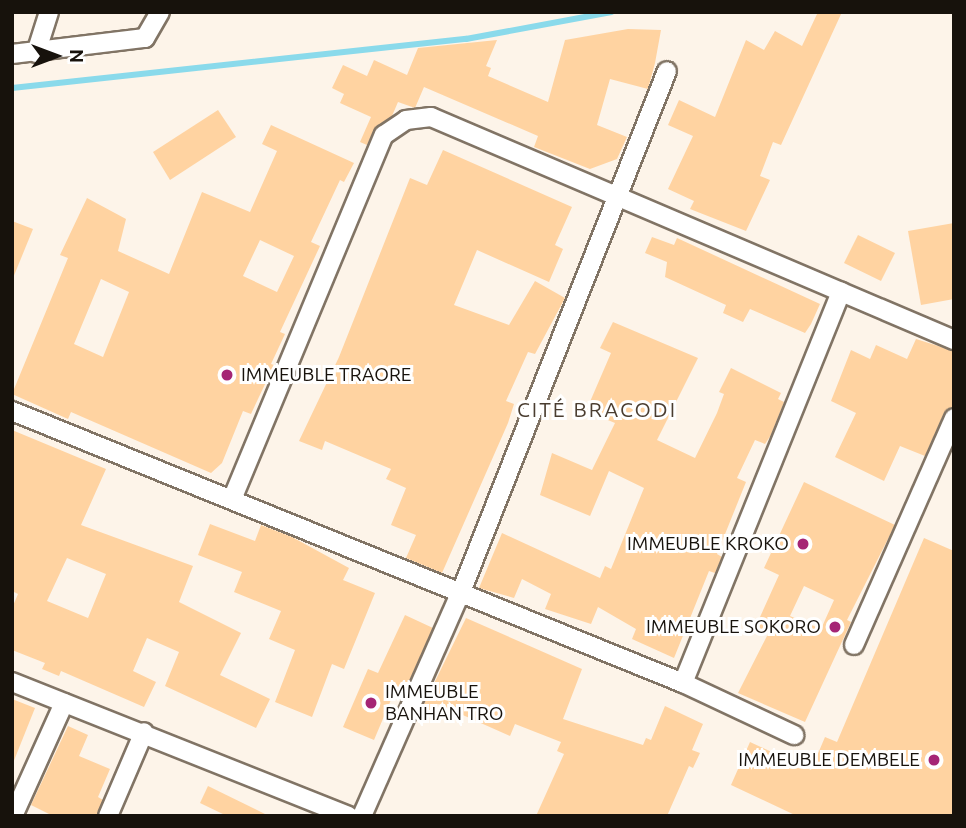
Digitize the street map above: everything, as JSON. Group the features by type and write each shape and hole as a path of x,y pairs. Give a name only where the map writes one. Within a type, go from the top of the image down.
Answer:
{"street":[{"path":"36,53 49,12"},
{"path":"12,54 145,38 160,12"},
{"path":"362,816 461,592 667,71"},
{"path":"233,497 384,135 406,120 431,117 954,340"},
{"path":"683,683 841,292"},
{"path":"12,411 233,497 683,683 794,735"},
{"path":"854,645 954,418"},
{"path":"12,682 144,732 348,816"},
{"path":"13,816 64,703"},
{"path":"108,816 144,732"}],"building":[{"path":"818,12 842,12 781,145 773,142 760,176 770,180 746,231 690,209 694,201 668,189 693,136 668,125 679,100 715,117 746,40 764,50 775,31 802,46"},
{"path":"628,29 661,30 648,89 610,79 597,125 627,137 617,159 590,169 534,147 538,136 424,87 415,108 398,102 392,116 374,130 367,145 360,142 371,117 340,103 344,94 332,88 343,65 367,76 374,60 407,75 418,48 497,40 486,66 491,68 488,76 548,102 565,40"},
{"path":"218,110 236,137 170,180 153,152"},
{"path":"271,125 354,163 344,182 340,180 311,242 320,246 280,332 285,334 271,364 274,365 251,414 243,411 222,463 211,473 71,412 68,419 12,394 68,258 60,255 87,198 126,219 118,251 169,274 202,192 250,212 277,151 262,144","holes":["260,240 294,256 277,292 243,276","101,279 129,292 103,357 74,344"]},
{"path":"443,150 572,207 555,245 563,249 549,282 477,250 454,305 509,325 535,281 565,298 535,354 528,352 506,401 514,404 508,423 442,573 406,558 416,535 391,525 406,488 386,479 391,469 325,441 322,450 299,441 339,357 410,178 427,185"},
{"path":"12,221 33,229 13,278 12,278"},
{"path":"954,223 954,299 921,305 908,231"},
{"path":"858,235 895,253 881,281 844,263"},
{"path":"652,237 674,245 677,238 820,304 811,324 805,333 750,309 743,322 723,313 726,305 665,277 667,262 645,253"},
{"path":"613,322 698,358 657,440 695,458 717,413 724,394 719,392 731,368 781,393 778,399 784,402 771,435 765,444 755,440 737,478 746,482 717,554 722,557 715,573 709,571 674,658 632,639 636,629 598,607 591,624 545,609 551,594 522,579 514,598 479,588 502,533 600,578 605,566 611,569 644,488 609,471 590,516 540,495 552,453 592,470 615,423 586,411 611,353 600,348"},
{"path":"916,339 954,351 954,407 944,413 925,456 900,446 884,481 835,457 856,413 831,401 851,350 870,359 876,345 907,359"},
{"path":"12,430 106,469 81,525 193,566 179,602 241,633 220,675 270,699 256,728 165,686 179,652 147,638 133,671 156,682 144,707 61,671 59,676 42,669 45,663 12,650 12,608 18,594 12,591","holes":["67,558 106,574 88,618 47,601"]},
{"path":"804,482 895,525 847,620 851,622 805,722 738,693 768,634 755,628 779,575 764,568","holes":["804,586 834,600 821,629 790,616"]},
{"path":"210,524 255,541 261,525 292,537 349,568 343,580 375,593 344,669 332,664 312,717 275,702 295,650 269,639 281,611 234,592 242,572 198,555"},
{"path":"924,538 954,551 954,816 797,816 731,785 750,742 811,770 825,737 837,742"},
{"path":"405,615 433,628 401,699 393,695 374,740 343,727 368,669 378,673"},
{"path":"466,618 582,669 563,719 643,745 646,738 651,740 665,706 703,724 692,750 700,753 693,768 689,766 667,816 536,816 564,754 557,751 561,742 515,724 510,736 438,704 432,716 421,710"},
{"path":"12,699 35,708 13,763 12,763"},
{"path":"68,726 88,735 79,756 110,769 98,797 103,800 97,816 53,816 31,805"},
{"path":"208,786 269,816 227,816 200,803"}],"waterway":[{"path":"12,88 466,39 612,12"}],"place":[{"name":"IMMEUBLE TRAORE","path":"227,375"},
{"name":"IMMEUBLE KROKO","path":"803,544"},
{"name":"IMMEUBLE SOKORO","path":"835,627"},
{"name":"IMMEUBLE BANHAN TRO","path":"371,703"},
{"name":"IMMEUBLE DEMBELE","path":"934,760"}],"district":[{"name":"CITÉ BRACODI","path":"597,409"}]}
